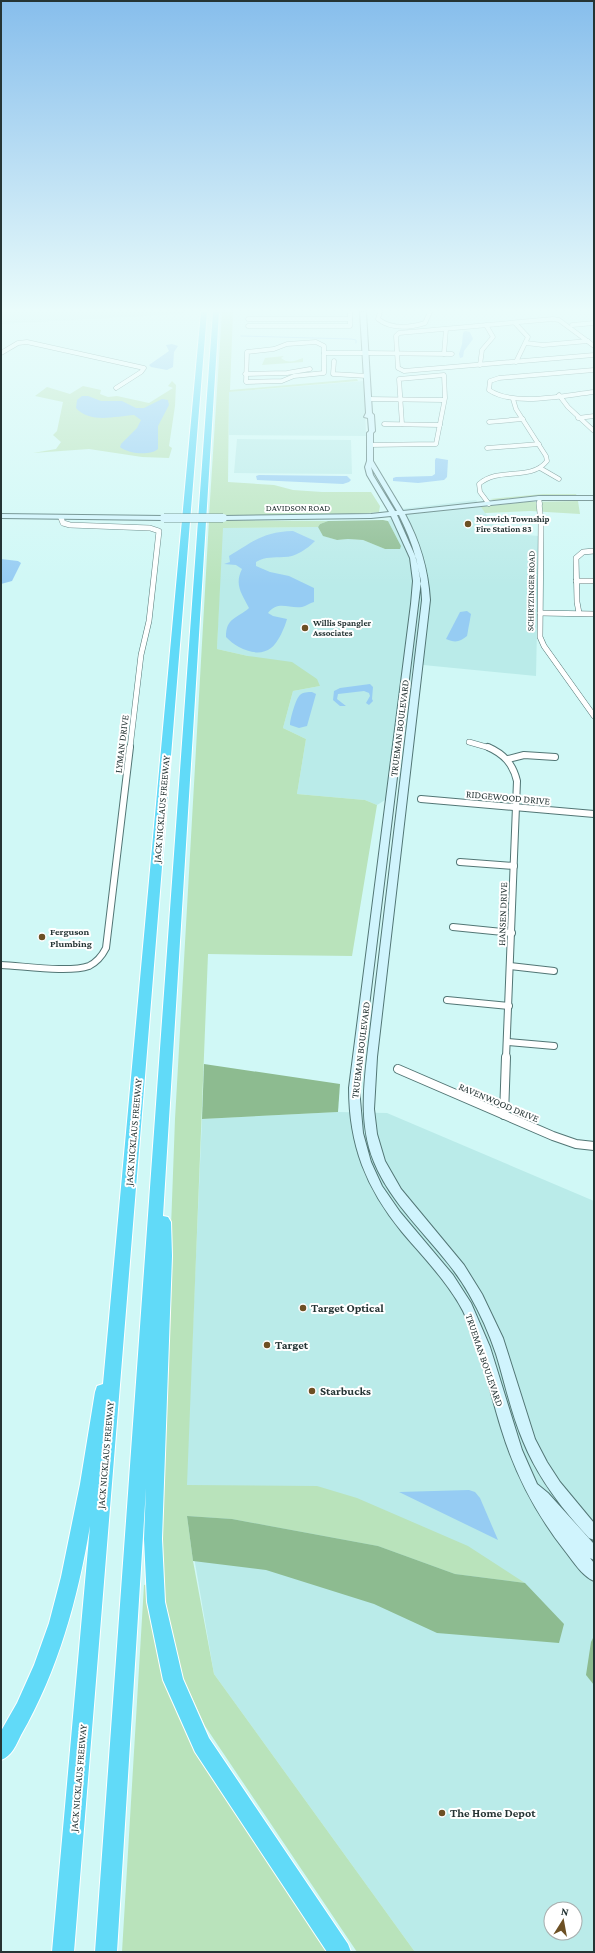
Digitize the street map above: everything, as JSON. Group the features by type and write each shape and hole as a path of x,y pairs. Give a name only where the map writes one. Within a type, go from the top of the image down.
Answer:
{"highway":[{"name":"JACK NICKLAUS FREEWAY","path":"62,1952 196,403"},
{"name":"JACK NICKLAUS FREEWAY","path":"106,1952 210,403"},
{"path":"160,1150 164,1256 153,1538 156,1602 173,1680 202,1745 339,1952"},
{"path":"1,1750 20,1719 37,1686 59,1621 82,1517 120,1282"}],"main road":[{"name":"TRUEMAN BOULEVARD","path":"368,403 368,413 366,415 368,431 370,433 370,461 368,467 370,475 393,514 413,558 416,581 416,600 354,1088 355,1122 366,1166 387,1203 444,1271 457,1290 470,1314 488,1362 517,1454 530,1486 554,1525 594,1574"},
{"name":"TRUEMAN BOULEVARD","path":"370,461 402,513 422,559 426,581 426,602 403,784 372,1057 368,1102 369,1123 380,1162 400,1196 441,1245 470,1283 491,1322 524,1427 536,1456 557,1488 594,1533"},
{"name":"DAVIDSON ROAD","path":"1,516 61,518 340,517 393,514 539,498 594,498"},
{"path":"530,1486 550,1504 569,1528 594,1553"}],"street":[{"path":"402,403 402,424"},
{"path":"369,445 430,446 436,444 443,403"},
{"path":"489,504 479,489 479,484 484,479 496,475 530,471 540,468 545,465 547,459 514,403"},
{"path":"565,403 578,418 594,431"},
{"path":"578,418 594,416"},
{"path":"489,422 523,419"},
{"path":"384,424 440,425"},
{"path":"487,448 538,444"},
{"path":"540,468 559,480"},
{"name":"SCHIRTZINGER ROAD","path":"539,498 541,523 541,640 592,708 594,716"},
{"name":"LYMAN DRIVE","path":"1,965 74,969 86,968 96,963 103,956 106,948 141,655 149,621 159,531 150,528 70,525 63,523 61,518"},
{"path":"579,613 577,602 576,558 581,553 594,551"},
{"path":"576,581 594,581"},
{"path":"540,613 594,614"},
{"path":"469,742 493,750 508,759 524,756 555,757"},
{"name":"HANSEN DRIVE","path":"504,1115 516,807 516,773 508,759"},
{"name":"RIDGEWOOD DRIVE","path":"421,799 594,814"},
{"path":"460,862 514,866"},
{"path":"453,927 512,933"},
{"path":"510,966 554,971"},
{"path":"447,1000 509,1006"},
{"path":"508,1042 554,1046"},
{"name":"RAVENWOOD DRIVE","path":"398,1069 563,1140 594,1146"}],"shaded area":[{"path":"77,403 126,403 136,408 144,408 154,403 169,403 169,405 158,426 158,449 150,453 134,453 120,447 121,444 137,428 141,420 134,415 96,418 82,413 76,408"},
{"path":"229,403 365,403 366,436 229,435"},
{"path":"237,439 351,440 352,474 234,473"},
{"path":"436,458 448,460 447,477 444,480 418,483 393,481 393,478 396,477 432,476 435,474"},
{"path":"256,476 347,476 351,480 343,484 257,480"},
{"path":"476,500 500,533 539,536 536,676 413,664 395,794 377,805 365,800 297,794 306,739 283,728 293,691 320,686 248,656 217,649 222,528 318,527 324,536 337,540 363,540 385,549 401,546 388,521 401,509"},
{"path":"293,531 315,541 305,550 297,554 288,557 263,559 256,562 256,566 270,572 289,576 314,588 314,602 302,607 280,606 272,609 268,613 273,616 287,619 279,639 274,646 265,651 259,652 253,652 241,648 226,637 226,630 233,619 249,608 239,585 242,569 236,565 224,564 230,562 229,556 259,538 274,533"},
{"path":"1,559 18,561 21,563 12,581 1,584"},
{"path":"467,611 471,614 467,636 462,640 457,641 446,639 460,612"},
{"path":"370,684 373,687 373,701 369,705 366,703 370,696 369,693 364,691 338,694 337,699 346,706 340,706 333,700 334,691 340,688"},
{"path":"312,692 316,694 307,726 299,728 290,725 298,697 303,693"},
{"path":"338,1112 387,1113 594,1201 594,1952 415,1952 214,1674 187,1516 186,1485 202,1119"},
{"path":"469,1490 475,1492 480,1498 498,1540 399,1492"}],"green space":[{"path":"63,403 175,403 169,446 172,448 169,458 142,457 89,449 33,453 56,449 61,442 53,435 57,431"},
{"path":"216,403 229,403 228,482 274,485 293,490 322,492 371,492 380,506 379,512 359,514 209,516"},
{"path":"543,494 576,494 577,496 530,497 497,501 490,499"},
{"path":"578,501 580,514 530,511 485,513 481,507 526,502"},
{"path":"209,520 328,521 320,524 318,527 223,528 217,649 248,656 292,662 317,679 320,686 293,691 283,728 306,739 297,794 365,800 377,805 352,956 208,954 187,1485 317,1486 357,1498 468,1546 525,1583 455,1574 378,1546 232,1519 187,1516 193,1561 214,1674 415,1952 357,1952 205,1726 179,1669 164,1613 161,1499 175,1119"},
{"path":"328,521 388,521 401,546 400,549 385,549 363,540 337,540 323,536 318,527 320,524"},
{"path":"204,1064 340,1084 338,1112 202,1119"},
{"path":"187,1516 232,1519 378,1546 455,1574 525,1583 564,1624 559,1643 437,1633 374,1604 266,1570 193,1561"},
{"path":"148,1584 172,1691 332,1952 122,1952 144,1585"},
{"path":"594,1636 594,1685 586,1675 591,1642"}],"place":[{"name":"Norwich Township Fire Station 83","path":"468,524"},
{"name":"Willis Spangler Associates","path":"305,628"},
{"name":"Ferguson Plumbing","path":"42,937"},
{"name":"Target Optical","path":"303,1308"},
{"name":"Target","path":"267,1345"},
{"name":"Starbucks","path":"312,1391"},
{"name":"The Home Depot","path":"442,1813"}]}
